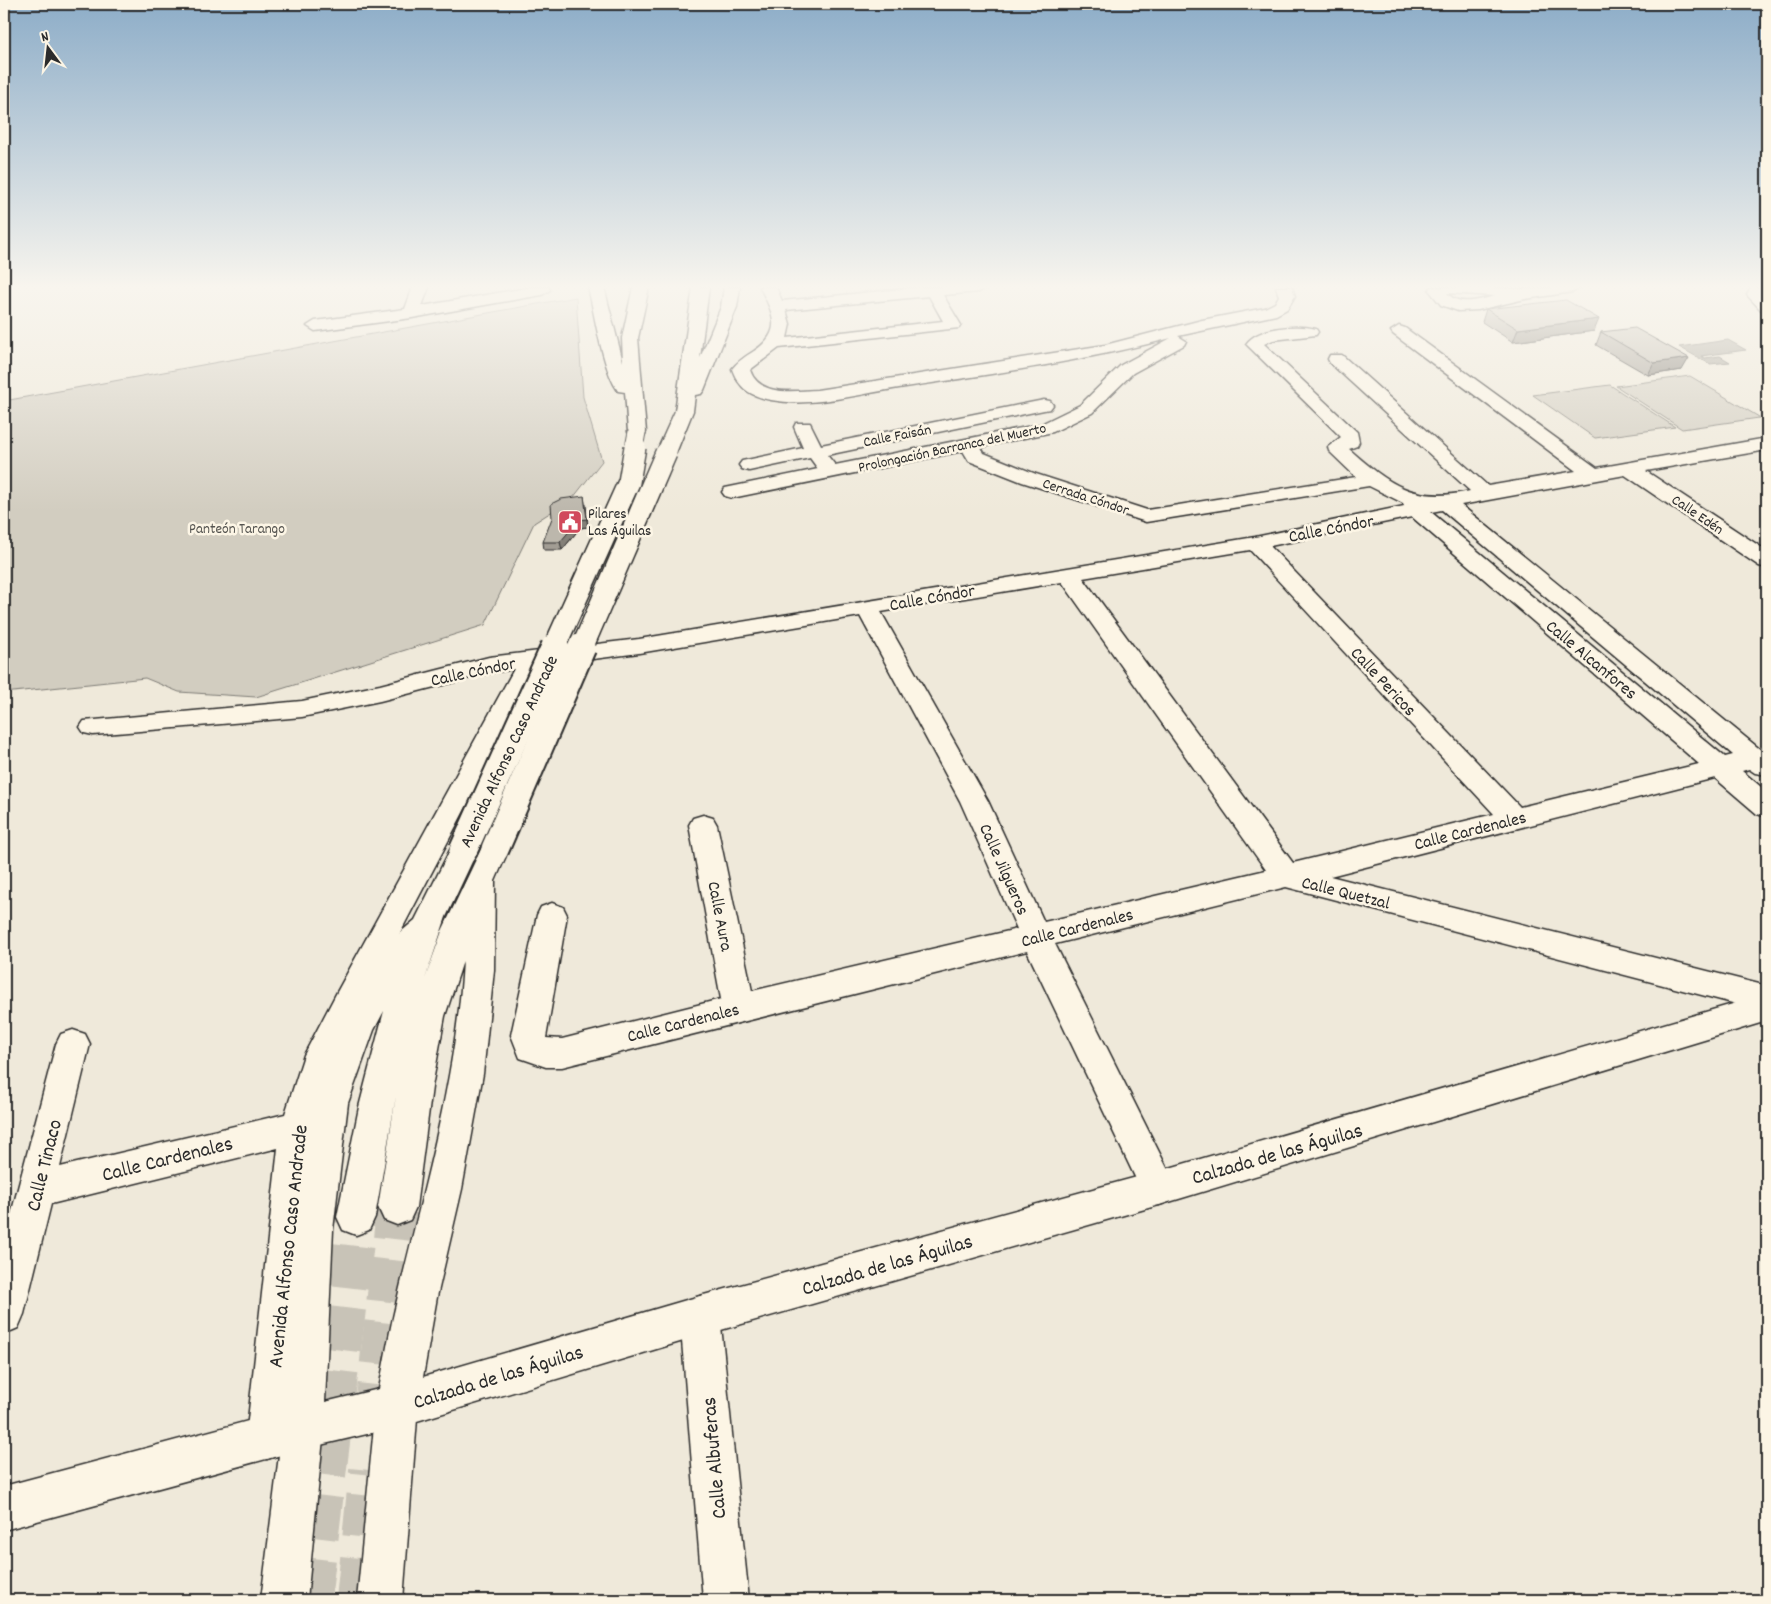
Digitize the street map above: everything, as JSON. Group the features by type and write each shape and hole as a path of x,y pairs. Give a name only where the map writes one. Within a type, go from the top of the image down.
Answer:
{"street":[{"path":"615,362 636,427"},
{"name":"Avenida Alfonso Caso Andrade","path":"356,1217 377,1098 427,927 629,482 636,427 632,362"},
{"name":"Avenida Alfonso Caso Andrade","path":"397,1207 414,1087 429,1016 456,932 495,849 684,411 691,362"},
{"path":"684,411 707,362"},
{"path":"747,362 741,369 742,378 750,386 766,394 784,397 817,395 1038,362"},
{"name":"Prolongación Barranca del Muerto","path":"732,492 1046,428 1086,409 1128,369 1141,362"},
{"path":"1273,362 1350,436 1350,442 1338,447 1339,452 1372,480 1414,505"},
{"path":"1340,362 1484,494"},
{"path":"1440,362 1593,474"},
{"path":"1014,366 1026,388 1044,404 1067,419"},
{"name":"Calle Faisán","path":"749,465 1044,404"},
{"path":"803,427 814,451 830,472"},
{"name":"Cerrada Cóndor","path":"970,444 976,457 1029,478 1146,516 1372,480"},
{"name":"Calle Cóndor","path":"94,728 302,709 380,693 489,665 639,646 1255,543 1414,505 1445,502 1767,444"},
{"name":"Calle Edén","path":"1628,468 1767,561"},
{"name":"Calle Alcanfores","path":"1445,502 1760,764"},
{"name":"Calle Alcanfores","path":"1414,505 1767,807"},
{"name":"Calle Pericos","path":"1255,543 1514,818"},
{"name":"Calle Quetzal","path":"1068,574 1286,876 1767,999"},
{"name":"Calle Jilgueros","path":"867,608 974,801 1036,937 1159,1188"},
{"name":"Avenida Alfonso Caso Andrade","path":"285,1433 298,1127 321,1055 348,1001 532,659"},
{"name":"Calle Cardenales","path":"552,915 528,1035 532,1048 546,1053 562,1053 739,1008 1286,876 1720,767 1760,764"},
{"name":"Calle Aura","path":"703,825 739,1008"},
{"path":"380,1600 397,1406 417,1297 444,1189 466,1074 478,970 480,883"},
{"path":"284,1600 285,1433 305,1362 314,1230 331,1104 358,1028 399,952 427,927"},
{"name":"Calzada de las Águilas","path":"4,1508 285,1433 397,1406 700,1316 1159,1188 1767,1008"},
{"name":"Calle Tinaco","path":"4,1314 73,1044"},
{"name":"Calle Cardenales","path":"37,1190 298,1127"},
{"name":"Calle Albuferas","path":"700,1316 726,1600"}],"green space":[{"name":"Panteón Tarango","path":"219,362 581,362 583,397 602,461 573,498 534,523 485,625 256,697 179,692 145,678 4,693 4,401"},
{"path":"1690,376 1759,418 1682,429 1616,386"},
{"path":"1610,385 1675,427 1595,438 1533,395"}],"shaded area":[{"path":"1706,362 1730,362 1710,364"}],"building":[{"path":"584,496 587,519 579,520 560,542 543,542 552,518 551,504 561,499"}],"tunnel":[{"path":"396,1212 397,1207"},
{"path":"374,1427 397,1211"},
{"path":"310,1600 356,1217"},
{"path":"357,1600 370,1470"}],"place":[{"name":"Pilares Las Águilas","path":"570,522"}]}
